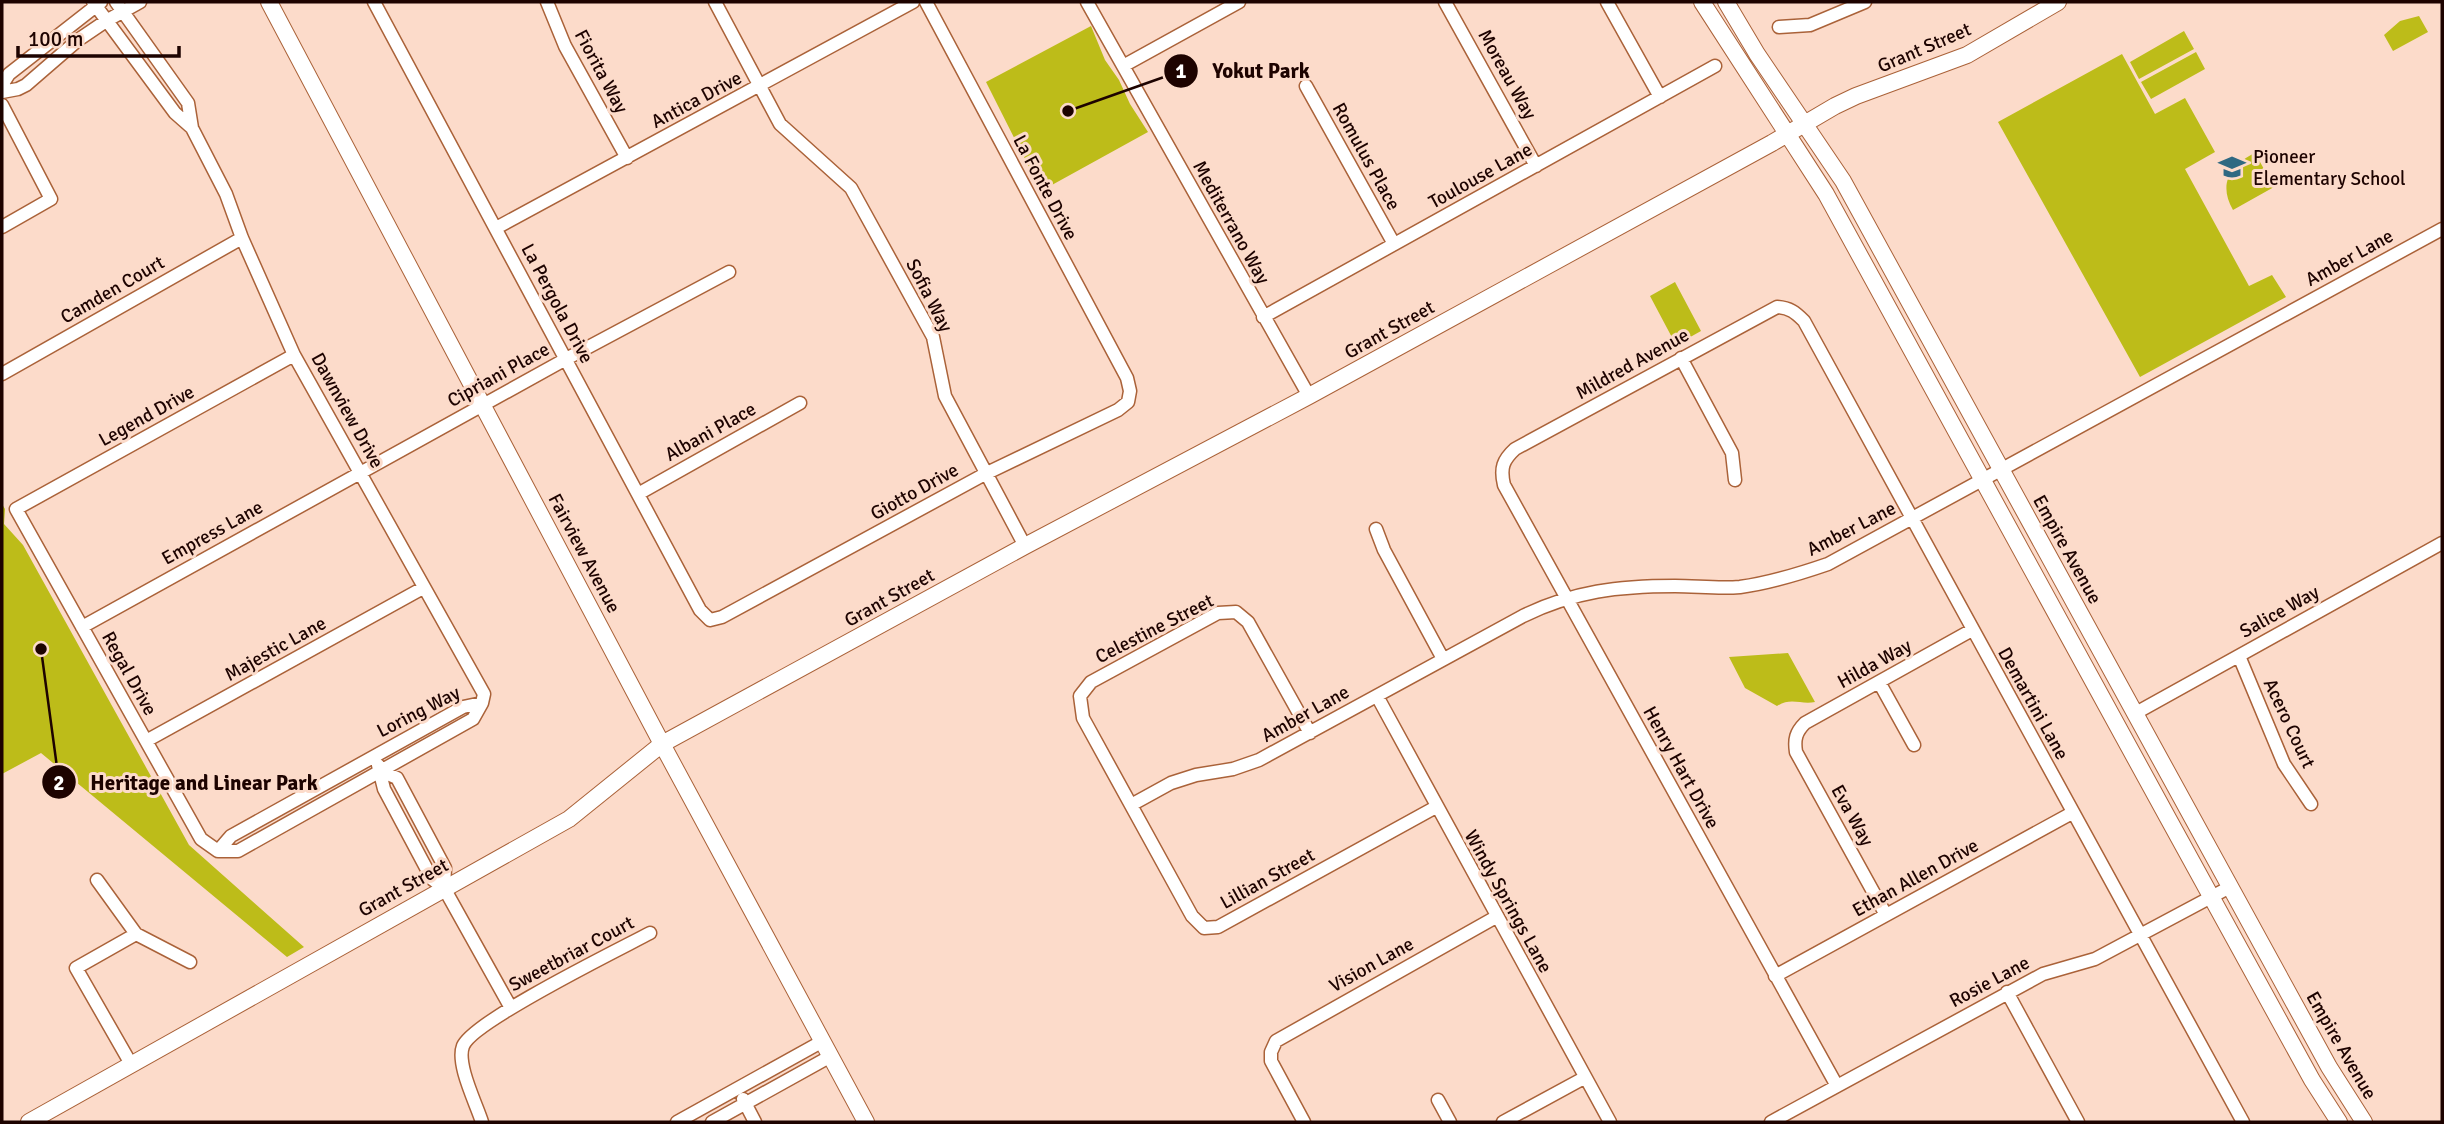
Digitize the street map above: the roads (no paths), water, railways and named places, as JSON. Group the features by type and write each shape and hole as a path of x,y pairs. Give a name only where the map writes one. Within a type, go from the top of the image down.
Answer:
{"street":[{"path":"2,92 26,85 78,40 106,21 120,6 141,2"},
{"name":"Fairview Avenue","path":"269,2 662,744 866,1122"},
{"name":"La Pergola Drive","path":"374,2 700,610 710,620"},
{"name":"Fiorita Way","path":"547,2 565,46 627,158"},
{"name":"Sofia Way","path":"715,2 780,124 850,188 933,337 945,396 1025,546"},
{"name":"Antica Drive","path":"496,228 913,2"},
{"name":"La Fonte Drive","path":"926,2 1127,378 1130,391"},
{"name":"Mediterrano Way","path":"1087,2 1309,396"},
{"path":"1123,66 1239,2"},
{"name":"Moreau Way","path":"1445,2 1536,166"},
{"path":"1607,2 1660,97"},
{"path":"1702,2 1826,194 2312,1080 2339,1122"},
{"name":"Empire Avenue","path":"1726,2 1843,181 2329,1067 2364,1122"},
{"path":"1779,27 1810,25 1866,2"},
{"name":"Grant Street","path":"29,1122 569,819 662,744 1025,546 1309,396 1856,96 1967,55 2058,2"},
{"path":"2,85 9,74 96,3"},
{"name":"Dawnview Drive","path":"96,3 106,21 174,113 192,128"},
{"name":"Dawnview Drive","path":"120,6 188,103 192,128 226,194 242,238 294,355 423,588 479,681 484,694 482,703"},
{"name":"Toulouse Lane","path":"1263,317 1715,66"},
{"name":"Romulus Place","path":"1306,86 1394,244"},
{"path":"2,105 51,199 2,227"},
{"name":"Amber Lane","path":"1130,805 1171,783 1259,761 1523,616 1567,598 1613,587 1737,587 1790,577 1828,564 2442,229"},
{"name":"Camden Court","path":"2,374 242,238"},
{"name":"Cipriani Place","path":"360,471 729,272"},
{"name":"Mildred Avenue","path":"1503,463 1515,449 1767,311 1777,307 1787,308"},
{"name":"Demartini Lane","path":"1787,308 1795,311 1804,321 2243,1122"},
{"name":"Legend Drive","path":"16,509 294,355"},
{"path":"1681,358 1732,453 1735,480"},
{"name":"Giotto Drive","path":"710,620 722,617 985,474 1118,410 1128,402 1130,391"},
{"name":"Albani Place","path":"638,494 800,402"},
{"name":"Henry Hart Drive","path":"1503,463 1504,485 1837,1086"},
{"name":"Empress Lane","path":"82,627 360,471"},
{"name":"Regal Drive","path":"16,509 201,839 218,851"},
{"path":"1376,529 1384,550 1443,660"},
{"name":"Salice Way","path":"2134,714 2442,543"},
{"name":"Majestic Lane","path":"146,741 423,588"},
{"name":"Celestine Street","path":"1130,805 1083,718 1080,696 1091,682 1218,613 1236,612 1248,622 1310,733"},
{"name":"Hilda Way","path":"1797,732 1805,723 1972,630"},
{"name":"Acero Court","path":"2239,656 2284,764 2311,804"},
{"path":"1879,682 1914,745"},
{"name":"Windy Springs Lane","path":"1377,696 1610,1122"},
{"name":"Loring Way","path":"218,851 231,836 373,756 463,707 482,703"},
{"name":"Loring Way","path":"218,851 238,851 381,771 473,719 482,703"},
{"name":"Eva Way","path":"1797,732 1794,743 1796,752 1886,915"},
{"path":"373,756 381,771 397,778 445,868 444,888 511,1007"},
{"name":"Lillian Street","path":"1130,805 1192,916 1204,928 1218,927 1436,807"},
{"name":"Ethan Allen Drive","path":"1775,976 2072,813"},
{"path":"97,880 136,933 190,962"},
{"name":"Rosie Lane","path":"1771,1122 2007,992 2043,974 2095,960 2230,887"},
{"name":"Vision Lane","path":"1304,1122 1271,1061 1271,1052 1276,1041 1496,917"},
{"path":"131,1064 76,968 136,933"},
{"name":"Sweetbriar Court","path":"482,1122 461,1060 463,1047 470,1035 511,1007 650,933"},
{"path":"2007,992 2078,1122"},
{"path":"677,1122 737,1089 827,1049"},
{"path":"712,1122 746,1104 827,1049"},
{"path":"1503,1122 1584,1078"},
{"path":"737,1089 755,1122"},
{"path":"1438,1100 1450,1122"}],"place":[{"name":"Yokut Park","path":"1068,111"},
{"name":"Pioneer Elementary School","path":"2232,167"},
{"name":"Heritage and Linear Park","path":"41,649"}]}
